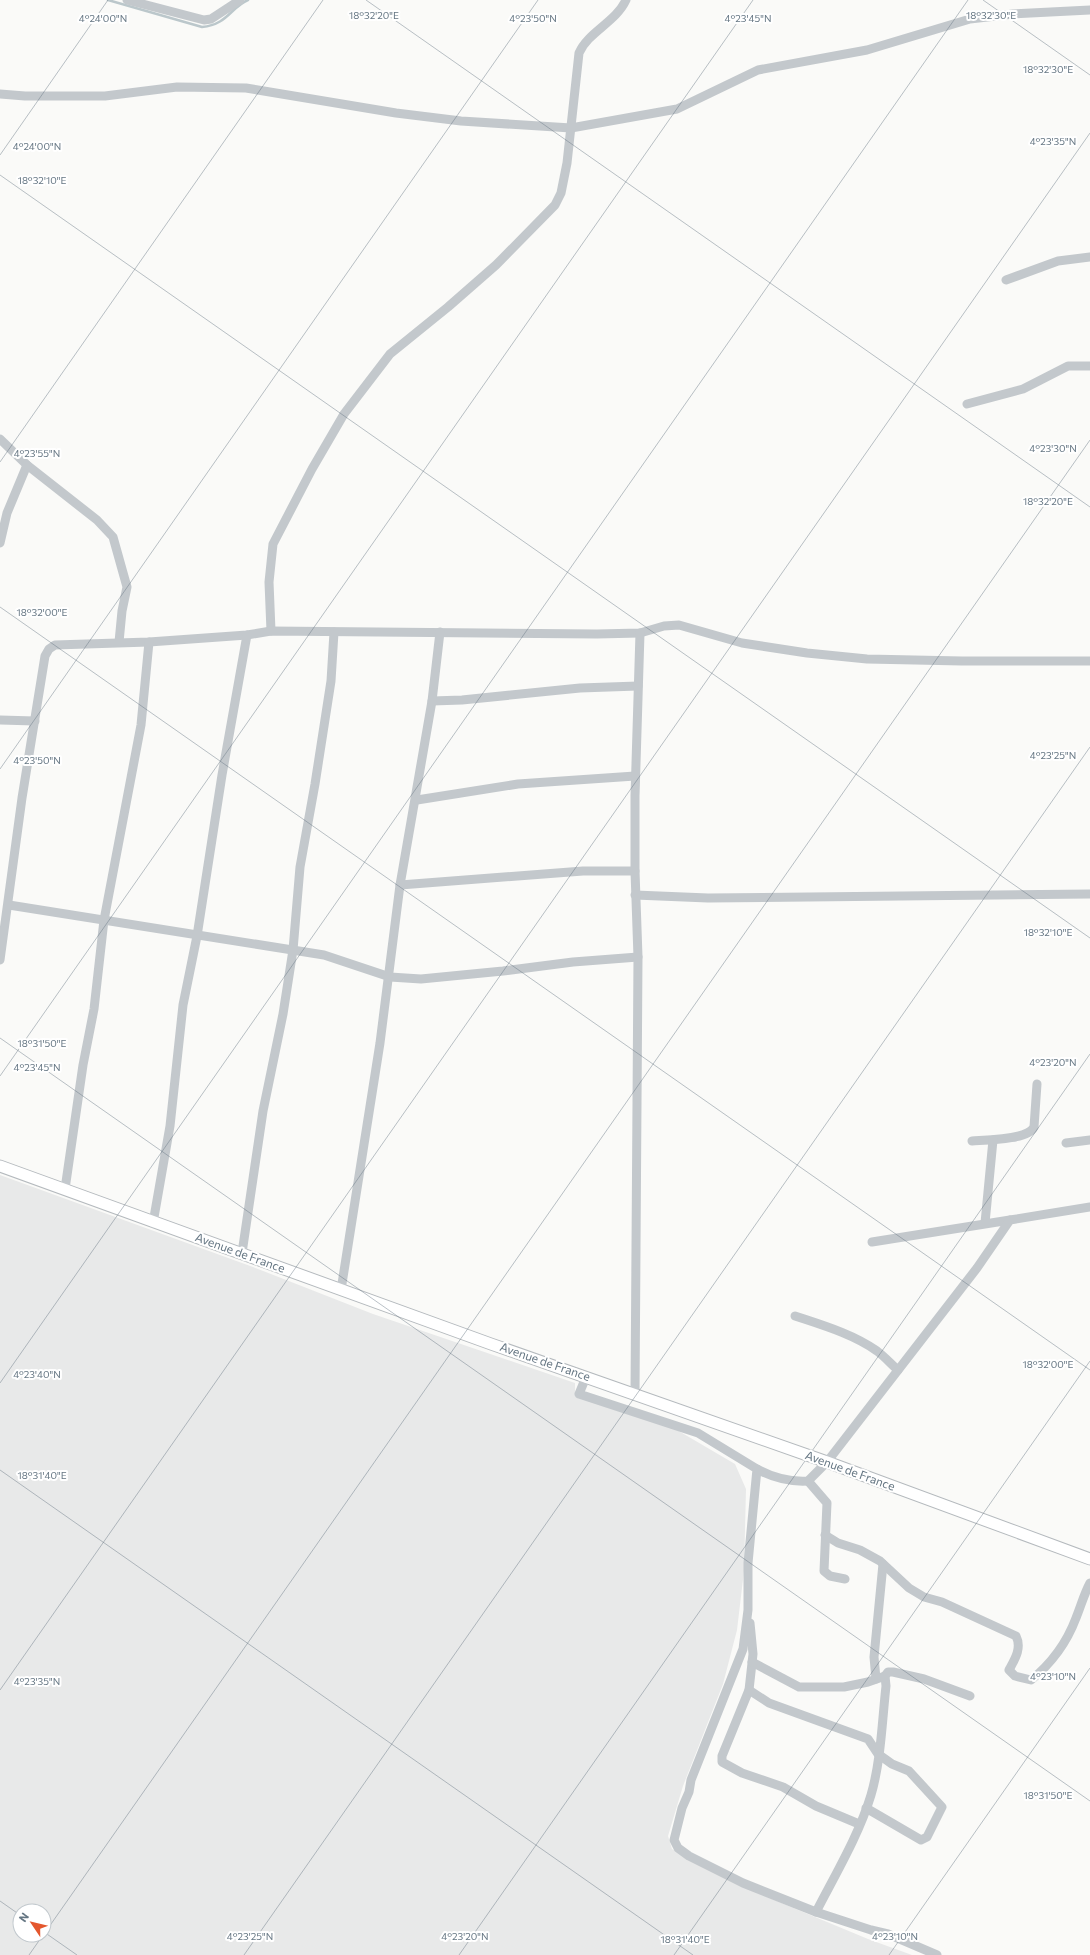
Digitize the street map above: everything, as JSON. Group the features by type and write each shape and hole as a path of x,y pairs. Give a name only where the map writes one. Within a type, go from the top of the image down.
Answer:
{"main road":[{"name":"Avenue de France","path":"0,1166 341,1290 827,1462 1090,1558"}],"street":[{"path":"127,0 204,20 211,19 240,0"},
{"path":"271,631 269,582 273,544 312,469 342,417 390,354 448,307 496,265 555,204 561,193 581,48 614,18 626,0"},
{"path":"0,94 25,96 105,96 177,87 246,88 396,113 516,126 571,128 677,109 758,70 867,50 970,19 1012,14 1090,10"},
{"path":"1006,280 1058,261 1090,257"},
{"path":"967,404 1023,389 1068,366 1090,366"},
{"path":"0,439 27,464 97,520 113,537 127,587 122,611 119,642"},
{"path":"0,543 7,513 27,464"},
{"path":"0,960 9,905 22,798 45,656 49,649 55,645 149,642 247,635 271,631 548,634 640,632 664,626 679,625 742,643 807,653 874,659 1090,661"},
{"path":"242,1253 263,1111 283,1014 293,950 300,861 315,784 331,681 334,632"},
{"path":"341,1290 390,978 400,885 432,701 440,632"},
{"path":"635,1394 638,957 635,895 635,776 640,632"},
{"path":"153,1222 170,1126 183,1005 197,936 222,775 247,635"},
{"path":"65,1189 94,1009 104,920 141,725 149,642"},
{"path":"432,701 580,688 638,686"},
{"path":"0,720 35,721"},
{"path":"416,800 518,784 635,776"},
{"path":"400,885 582,871 635,871"},
{"path":"635,895 731,898 1090,894"},
{"path":"9,905 328,956 390,978 421,979 503,971 572,962 638,957"},
{"path":"972,1141 993,1140 1025,1135 1033,1130 1037,1084"},
{"path":"985,1223 993,1140"},
{"path":"1066,1143 1090,1140"},
{"path":"872,1242 937,1230 953,1230 985,1223 1090,1207"},
{"path":"586,1377 578,1394 698,1433 766,1475 793,1482 808,1481 827,1462 977,1268 1010,1220"},
{"path":"795,1316 822,1324 860,1341 878,1352 898,1370"},
{"path":"757,1469 748,1563 748,1610 753,1654 749,1690 722,1756 722,1762 742,1773 783,1787 816,1806 859,1824"},
{"path":"808,1481 827,1503 824,1571 830,1576 845,1579"},
{"path":"825,1535 838,1543 860,1550 883,1564 909,1588 924,1597 942,1602 1016,1636 1019,1642 1018,1654 1009,1670 1014,1676 1031,1680 1045,1668 1066,1640 1077,1617 1084,1595 1090,1583"},
{"path":"816,1912 859,1824 874,1784 886,1686 880,1678 874,1657 883,1564"},
{"path":"748,1610 742,1649 691,1780 689,1792 682,1808 674,1840 678,1848 689,1856 743,1883 816,1912 888,1934 937,1955"},
{"path":"752,1662 799,1687 844,1687 880,1678 888,1672 893,1672 924,1679 970,1696"},
{"path":"749,1690 769,1703 868,1739 878,1754 892,1764 909,1771 941,1804 942,1809 927,1837 920,1840 866,1808"}],"shaded area":[{"path":"0,1175 253,1267 373,1314 575,1383 575,1396 677,1430 735,1464 746,1489 744,1571 737,1630 723,1684 683,1786 668,1836 672,1849 702,1866 767,1897 868,1939 912,1955 0,1955"}],"waterway":[{"path":"108,0 202,27 217,23 248,0"}]}
